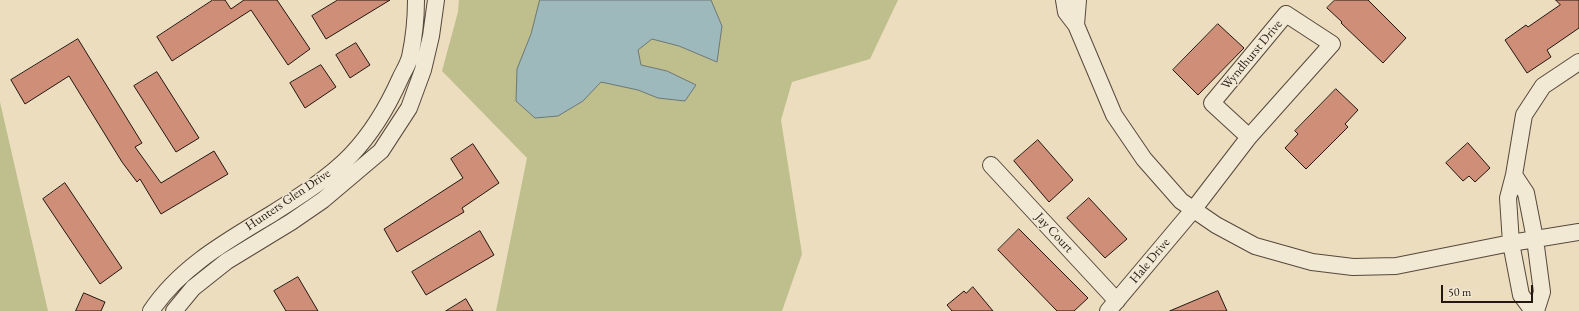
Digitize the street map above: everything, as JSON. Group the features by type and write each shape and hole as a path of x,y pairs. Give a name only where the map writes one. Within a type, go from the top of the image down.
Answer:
{"street":[{"name":"Hunters Glen Drive","path":"151,311 157,302 180,277 210,252 282,208 314,186 350,156 376,124 388,106 409,59 416,23 416,0"},
{"name":"Hunters Glen Drive","path":"174,311 193,288 228,261 291,222 323,200 381,152 409,108 423,70 431,36 436,0"},
{"path":"1064,0 1066,12 1076,25 1114,115 1144,160 1181,201 1193,210 1255,246 1312,262 1346,266 1396,266 1511,243 1579,232"},
{"path":"1076,25 1078,0"},
{"name":"Wyndhurst Drive","path":"1193,210 1249,137 1332,44 1286,14 1212,103 1249,137"},
{"path":"1533,311 1521,295 1511,243 1508,198 1514,175 1524,115 1543,86 1579,62"},
{"path":"388,106 403,116"},
{"name":"Jay Court","path":"991,165 1112,306"},
{"path":"1514,175 1526,193 1535,239 1542,292 1536,311"},
{"path":"314,186 323,200"},
{"path":"282,208 291,222"},
{"name":"Hale Drive","path":"1112,306 1193,210"}],"green space":[{"path":"459,0 898,0 870,59 792,82 781,120 802,254 782,311 496,311 527,158 442,71 458,12"},
{"path":"0,102 48,311 0,311"}],"water":[{"path":"540,0 711,0 722,26 717,62 679,46 652,39 638,50 641,65 667,71 696,85 685,101 658,98 638,90 601,82 583,101 558,116 535,118 516,101 517,69 531,34"}],"building":[{"path":"213,0 225,0 231,9 244,0 277,0 310,49 288,65 251,10 172,61 157,37"},
{"path":"338,0 390,0 326,39 312,16"},
{"path":"1335,0 1368,0 1406,38 1383,63 1327,8"},
{"path":"1556,0 1579,0 1579,28 1547,50 1551,57 1527,73 1505,40 1526,25 1528,27 1560,5"},
{"path":"1218,24 1244,48 1198,95 1173,70"},
{"path":"78,39 142,143 135,147 161,183 214,151 228,174 161,214 140,179 137,182 122,162 69,76 25,104 11,80"},
{"path":"356,43 370,65 350,78 336,55"},
{"path":"321,65 336,87 305,108 290,83"},
{"path":"157,72 199,138 176,152 134,86"},
{"path":"1336,89 1358,110 1345,124 1348,127 1306,169 1285,148 1298,134 1295,131"},
{"path":"1038,140 1073,180 1049,202 1014,161"},
{"path":"1468,143 1490,168 1475,182 1469,176 1463,181 1446,163"},
{"path":"473,144 499,183 462,208 464,212 397,252 384,229 463,178 451,159"},
{"path":"65,183 122,268 100,284 43,199"},
{"path":"1089,198 1127,239 1105,258 1067,218"},
{"path":"1019,229 1088,298 1074,311 1057,311 998,250"},
{"path":"480,231 494,255 426,295 412,272"},
{"path":"298,277 318,311 286,311 274,291"},
{"path":"973,287 993,311 952,311 947,305 964,291 966,293"},
{"path":"1218,291 1227,311 1170,311"},
{"path":"84,293 105,302 101,311 76,311"},
{"path":"466,299 473,311 446,311"}]}
